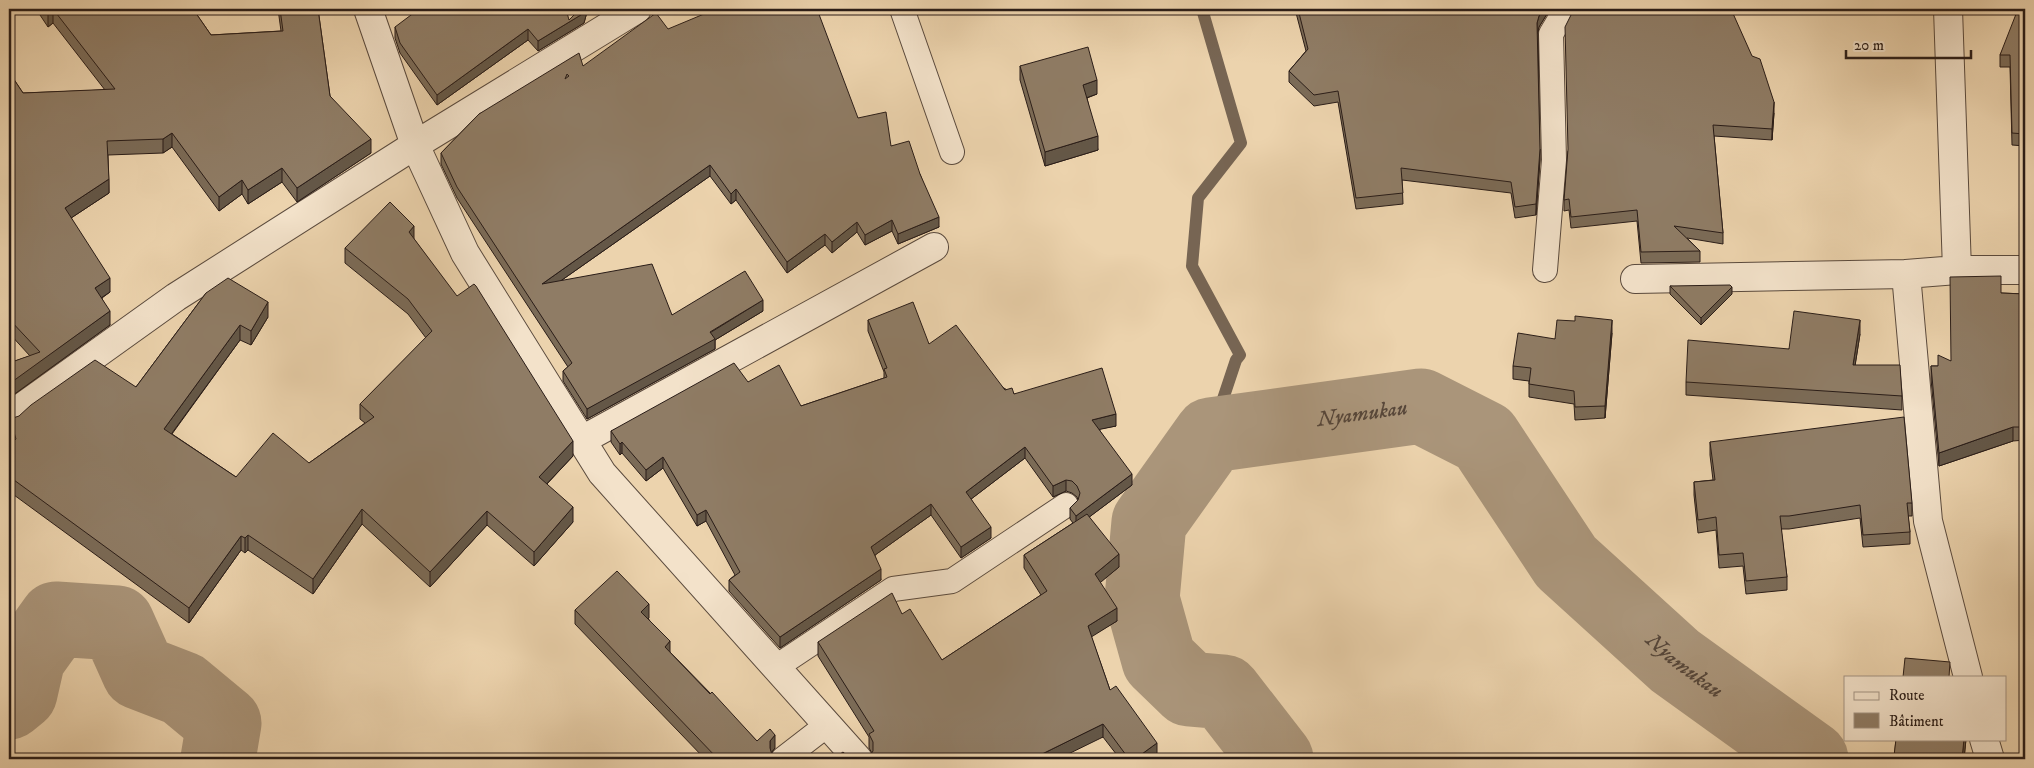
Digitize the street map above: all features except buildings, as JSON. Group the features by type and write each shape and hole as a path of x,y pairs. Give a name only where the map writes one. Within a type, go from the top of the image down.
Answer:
{"street":[{"path":"368,9 415,144 465,253 602,472 858,759"},
{"path":"9,419 21,408 176,297 415,144 637,9"},
{"path":"1948,9 1957,270"},
{"path":"582,440 934,247"},
{"path":"1635,279 1906,274 1957,270 2025,270"},
{"path":"1906,274 1928,521 1968,676"},
{"path":"1984,740 1990,759"}],"lane":[{"path":"902,9 952,152"},
{"path":"1545,270 1554,160 1551,34 1566,9"},
{"path":"776,667 893,589 952,581 1066,505"},
{"path":"783,759 827,725"}],"waterway":[{"path":"1202,9 1241,143 1198,198 1192,266 1240,355 1236,360 1211,435"},
{"name":"Nyamukau","path":"1276,759 1224,692 1189,689 1159,660 1142,599 1149,522 1211,435 1421,406 1484,438 1566,562 1675,661 1811,759"},
{"path":"9,702 20,693 28,658 56,619 117,623 139,672 183,689 224,723 218,759"}]}
